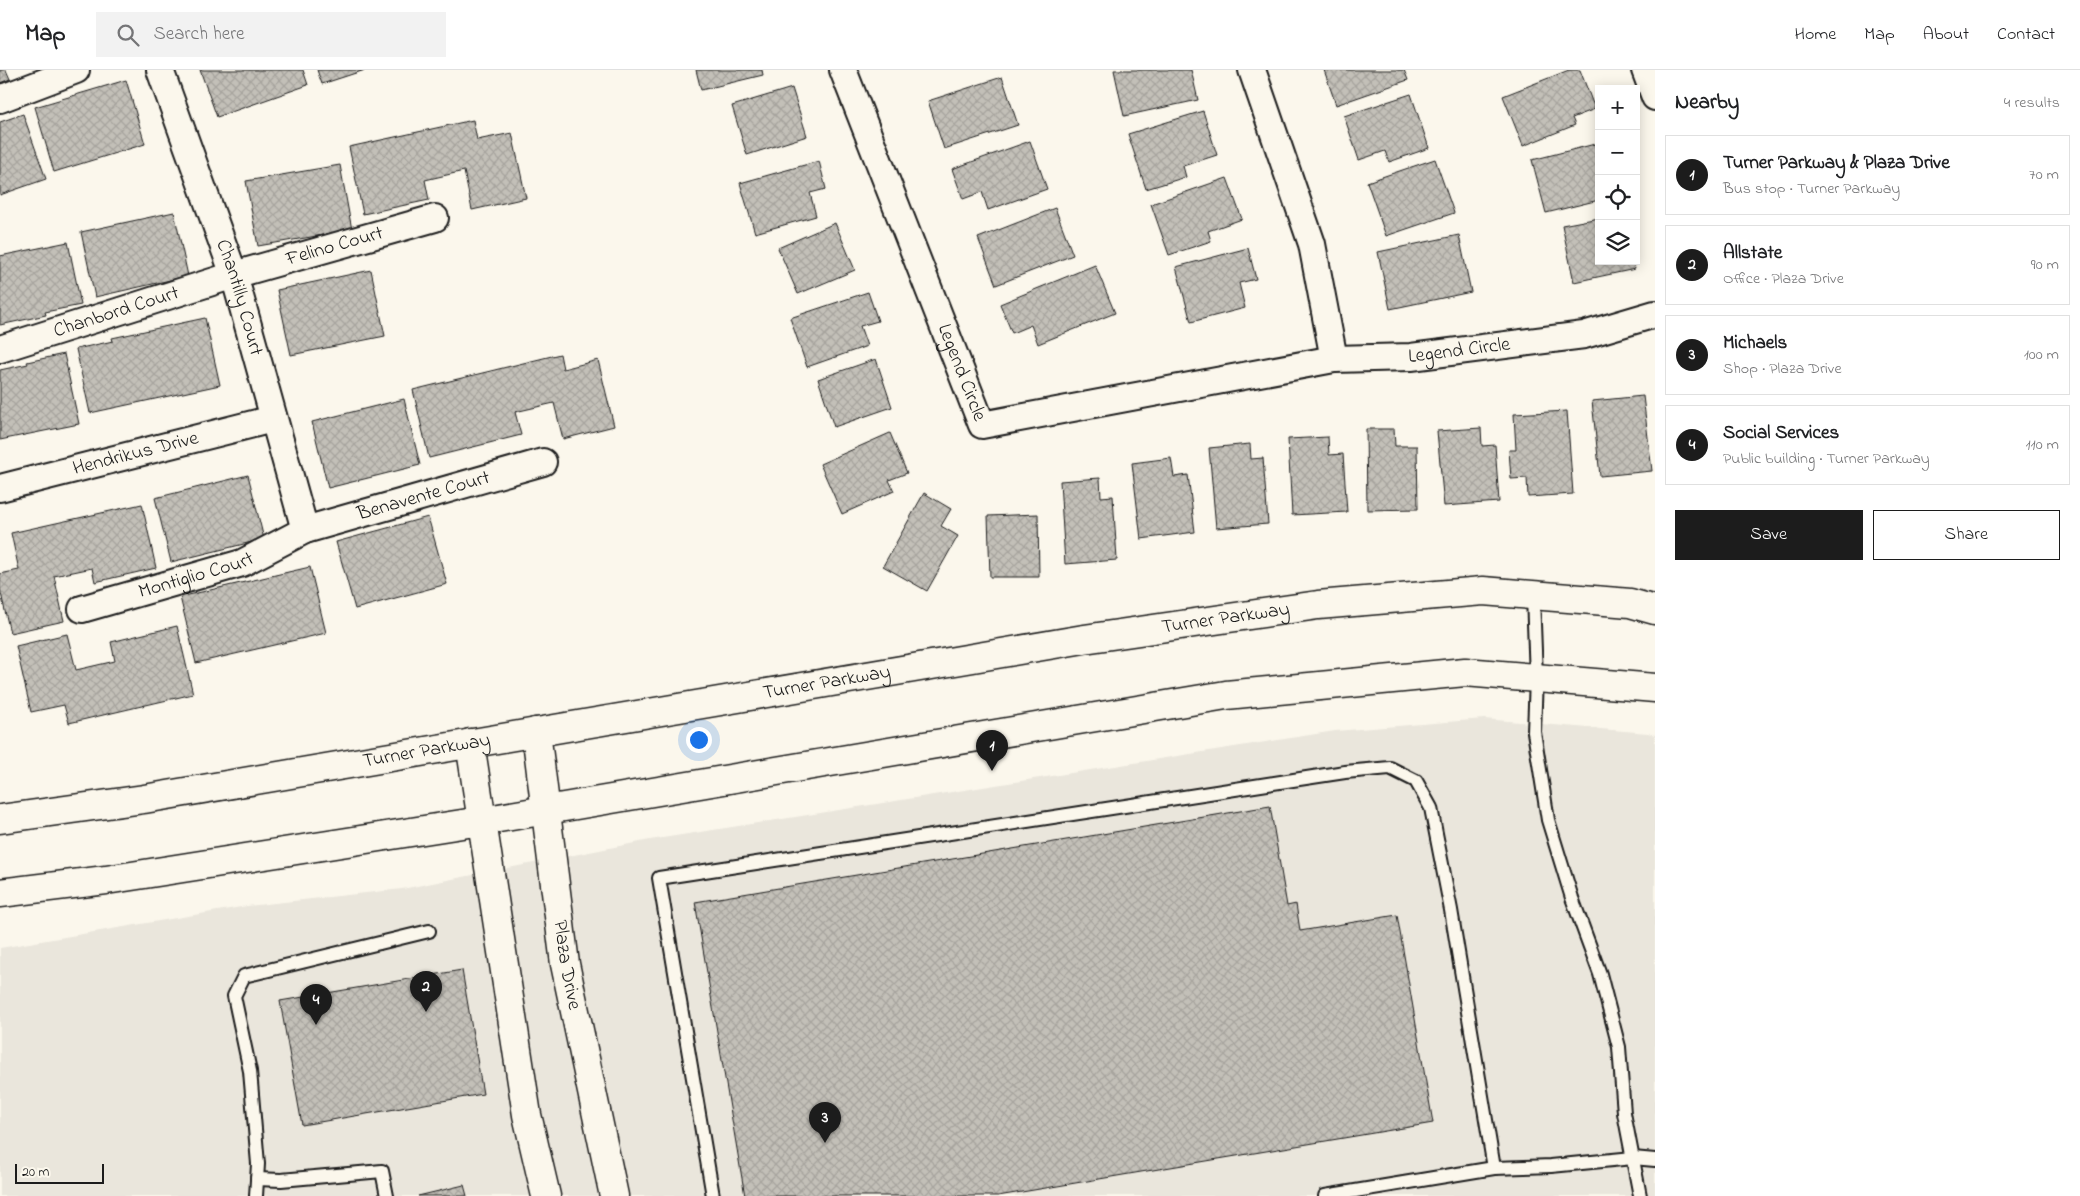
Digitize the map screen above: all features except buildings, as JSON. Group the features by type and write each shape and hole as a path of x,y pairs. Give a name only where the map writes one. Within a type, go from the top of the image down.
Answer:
{"street":[{"path":"0,99 76,70"},
{"name":"Chantilly Court","path":"160,70 234,275 304,530"},
{"name":"Legend Circle","path":"843,70 982,425 1334,359 1411,356 1584,335 1655,314"},
{"path":"1252,70 1312,244 1334,359"},
{"path":"1645,70 1655,97"},
{"name":"Felino Court","path":"234,275 436,218"},
{"name":"Chanbord Court","path":"0,349 234,275"},
{"name":"Hendrikus Drive","path":"0,488 273,419"},
{"name":"Benavente Court","path":"304,530 543,462"},
{"name":"Montiglio Court","path":"82,609 242,563 304,530"},
{"name":"Turner Parkway","path":"0,819 144,799 1084,639 1318,605 1483,592 1630,603 1655,610"},
{"path":"0,893 106,880 482,821 1226,695 1465,672 1655,688"},
{"name":"Plaza Drive","path":"536,732 564,964 614,1196"},
{"path":"470,743 526,1115 546,1196"}],"lane":[{"path":"1533,596 1536,678 1534,732 1548,820 1572,898 1600,974 1619,1047 1624,1113 1640,1196"},
{"path":"713,1196 659,878 1345,772 1390,768 1416,781 1431,808 1451,910 1494,1168"},
{"path":"256,1196 257,1179 250,1071 234,996 244,976 430,931"},
{"path":"1325,1196 1494,1168 1551,1166 1634,1158 1655,1160"},
{"path":"257,1179 281,1180 382,1171 387,1196"}],"shaded area":[{"path":"1484,719 1655,735 1655,1196 0,1196 0,948 247,906 402,889 650,840 1335,731"}],"place":[{"name":"Turner Parkway & Plaza Drive","path":"992,771"},
{"name":"Allstate","path":"426,1012"},
{"name":"Social Services","path":"316,1025"},
{"name":"Michaels","path":"825,1143"}]}
